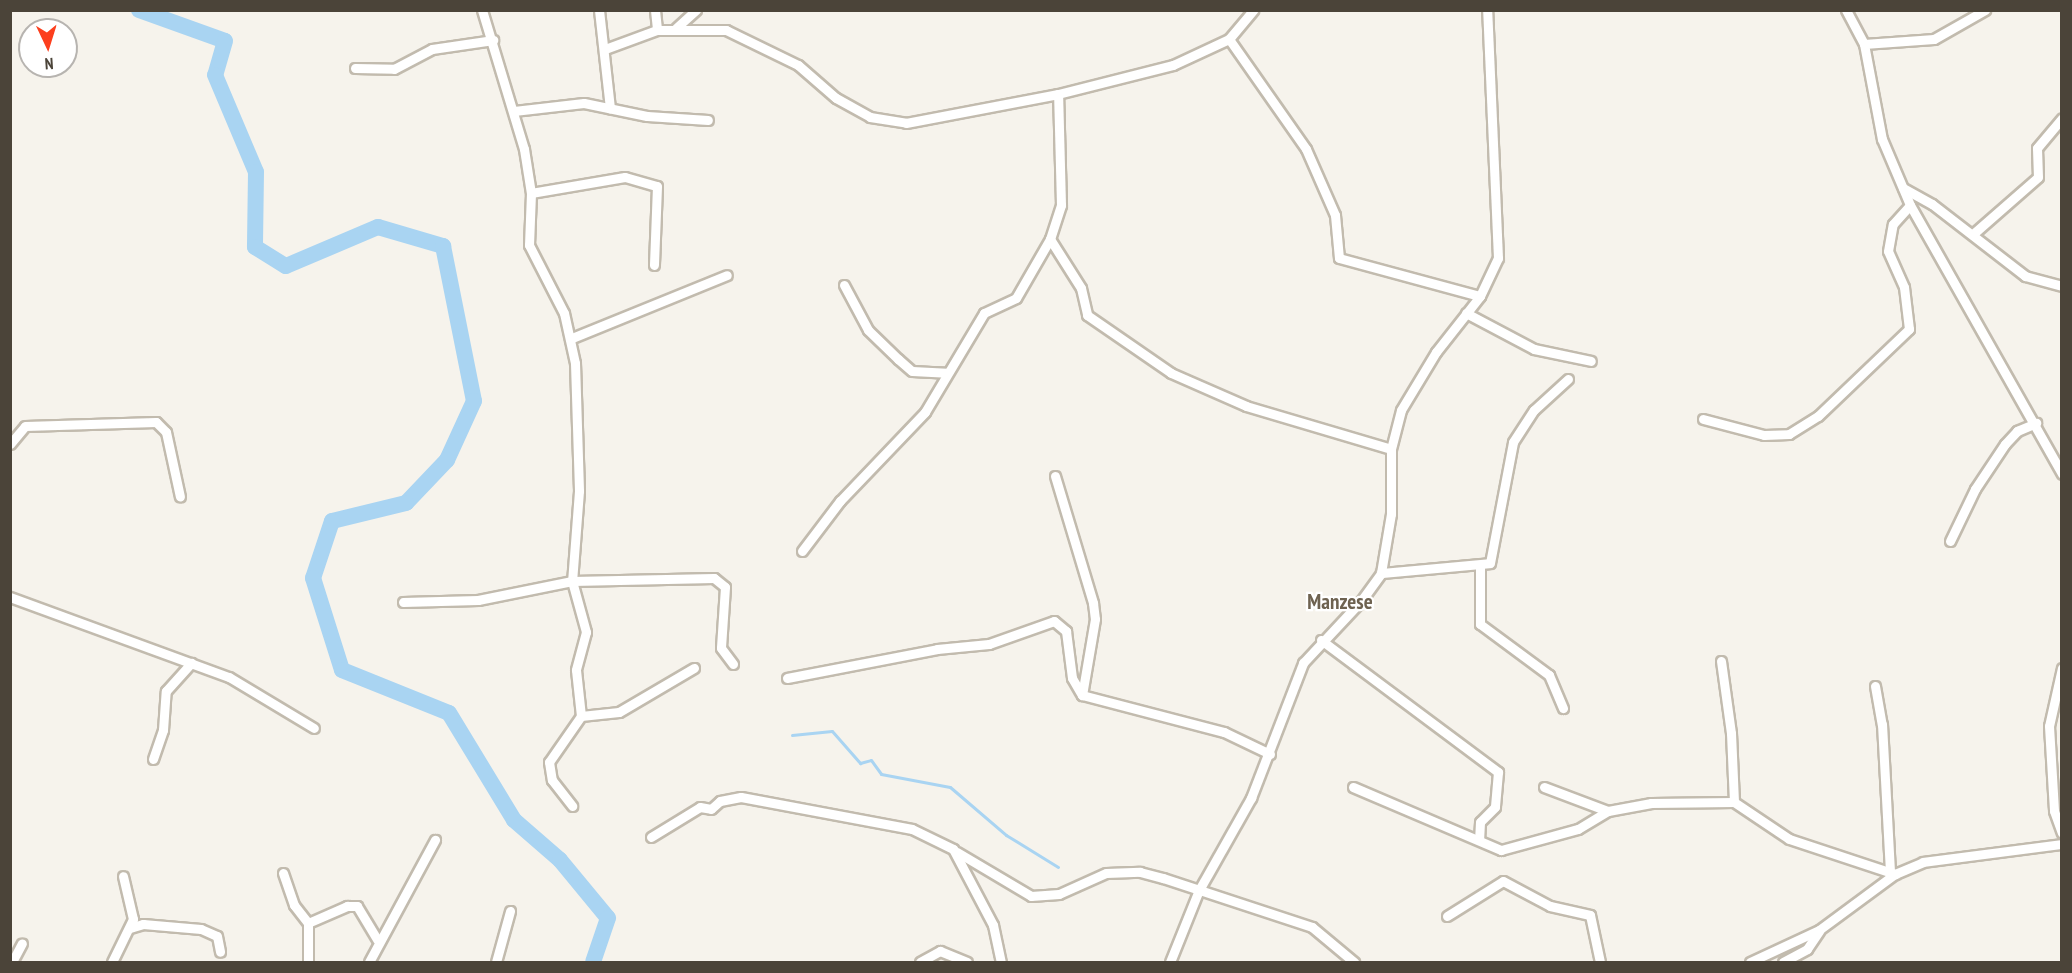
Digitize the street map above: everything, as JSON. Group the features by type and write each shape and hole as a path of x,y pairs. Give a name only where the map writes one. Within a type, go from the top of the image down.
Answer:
{"street":[{"path":"482,10 514,111 531,193 533,257 564,313 572,338 579,491 572,581 587,624 576,670 581,716 549,762 552,780 572,806"},
{"path":"599,10 610,108"},
{"path":"655,10 657,30"},
{"path":"676,28 696,10"},
{"path":"605,49 657,30 676,28 740,34 798,65 836,98 885,122 906,123 1058,94 1173,65 1229,39 1253,10"},
{"path":"1170,963 1199,890 1251,798 1270,754 1303,663 1321,640 1361,601 1381,573 1391,514 1390,449 1401,410 1436,352 1480,296 1494,268 1499,242 1487,10"},
{"path":"1846,10 1864,44 1882,139 1910,205 2036,423 2061,474"},
{"path":"1864,44 1934,39 1985,10"},
{"path":"1229,39 1306,149 1335,215 1339,258 1480,296"},
{"path":"355,68 394,69 432,49 493,40"},
{"path":"802,551 840,501 925,412 946,373 984,313 1016,298 1050,239 1061,205 1058,94"},
{"path":"514,111 563,103 708,120"},
{"path":"1973,234 2038,177 2037,148 2061,118"},
{"path":"531,193 625,177 657,186 654,265"},
{"path":"1903,188 1973,234 2025,276 2061,286"},
{"path":"1703,419 1764,435 1789,434 1818,416 1909,329 1904,287 1888,251 1893,224 1910,205"},
{"path":"1050,239 1081,288 1088,315 1171,373 1246,406 1390,449"},
{"path":"572,338 727,275"},
{"path":"844,285 868,330 898,359 912,371 946,373"},
{"path":"1466,313 1534,349 1591,361"},
{"path":"1381,573 1480,566 1492,558 1501,484 1513,442 1534,410 1568,380"},
{"path":"10,444 25,426 156,422 166,432 180,496"},
{"path":"1950,541 1975,489 2005,444 2017,431 2036,423"},
{"path":"1055,476 1093,603 1082,695"},
{"path":"1480,566 1480,624 1549,675 1563,708"},
{"path":"403,602 478,600 572,581 721,581 726,598 722,648 733,664"},
{"path":"10,597 229,677 314,728"},
{"path":"786,678 937,649 988,645 1054,621 1066,632 1072,678 1082,695 1224,732 1270,754"},
{"path":"1321,640 1498,772 1495,807 1480,822 1479,839"},
{"path":"1721,661 1731,733 1734,802"},
{"path":"153,759 163,730 166,691 191,663"},
{"path":"581,716 619,712 694,668"},
{"path":"2061,668 2049,726 2054,811 2061,833"},
{"path":"1875,686 1882,724 1892,873"},
{"path":"1353,787 1509,850 1578,829 1608,811 1651,803 1734,802 1789,839 1892,873"},
{"path":"1544,787 1608,811"},
{"path":"651,837 700,807 711,809 720,801 741,797 894,824 953,849 1031,896 1059,894 1086,880 1125,871 1199,890 1311,927 1354,963"},
{"path":"369,963 377,939 435,840"},
{"path":"1750,963 1819,930 1892,873 1923,862 2061,844"},
{"path":"953,849 993,925 1001,963"},
{"path":"283,873 294,905 308,923 308,963"},
{"path":"112,963 130,928 132,902 123,876"},
{"path":"1447,916 1503,881 1550,906 1590,915 1600,963"},
{"path":"308,923 357,906 377,939"},
{"path":"496,963 510,911"},
{"path":"130,928 143,924 201,929 217,936 220,952"},
{"path":"1783,963 1807,948 1819,930"},
{"path":"12,963 22,943"},
{"path":"920,963 940,951 967,963"}],"waterway":[{"path":"139,10 225,41 215,75 256,172 255,247 286,266 378,227 443,246 474,401 447,460 406,503 332,521 313,578 342,670 449,713 514,820 560,860 608,918 593,962"},
{"path":"792,735 832,731 860,763 871,760 881,774 950,787 1006,835 1058,867"}],"district":[{"name":"Manzese","path":"1340,602"}]}
